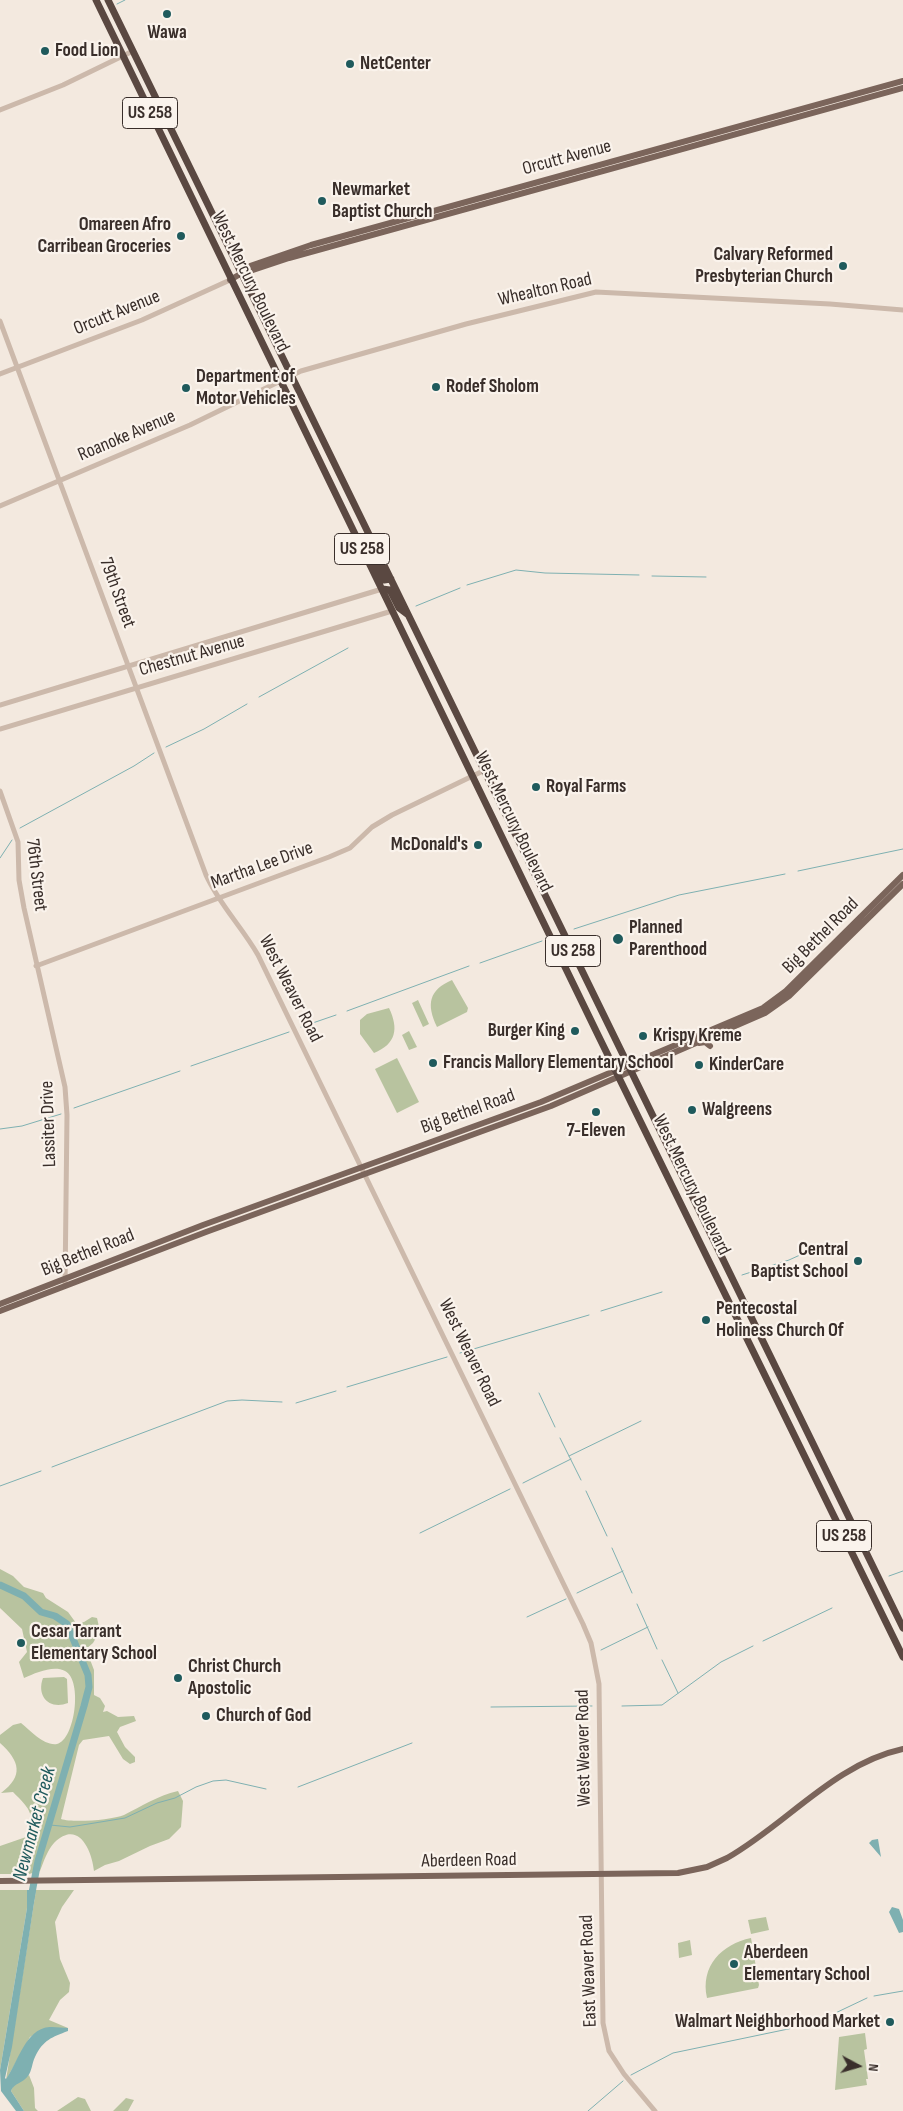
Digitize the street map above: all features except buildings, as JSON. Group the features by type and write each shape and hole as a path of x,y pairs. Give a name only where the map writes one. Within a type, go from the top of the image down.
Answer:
{"highway":[{"name":"West Mercury Boulevard","path":"96,0 230,280 903,1657"},
{"name":"West Mercury Boulevard","path":"108,0 486,770 903,1628"},
{"path":"363,550 376,565 383,579 386,581 391,579"},
{"path":"382,589 390,590 399,608 409,616"}],"main road":[{"name":"Orcutt Avenue","path":"230,280 250,266 267,259 328,240 903,81"},
{"name":"Orcutt Avenue","path":"242,273 311,252 903,88"},
{"path":"311,252 312,249 323,245 328,240"},
{"name":"Big Bethel Road","path":"363,1171 541,1102 755,1011 775,1000 903,875"},
{"name":"Big Bethel Road","path":"0,1311 203,1225 551,1106 759,1016 779,1005 903,884"},
{"path":"693,1044 705,1042 710,1046"},
{"name":"Big Bethel Road","path":"0,1304 65,1282"},
{"name":"Aberdeen Road","path":"0,1881 678,1873 714,1864 742,1848 852,1769 879,1756 903,1749"}],"street":[{"path":"2,109 63,85 133,51"},
{"name":"Orcutt Avenue","path":"0,374 142,320 230,280"},
{"name":"Whealton Road","path":"292,376 308,369 466,324 596,292 847,305 903,310"},
{"name":"79th Street","path":"0,321 206,875"},
{"name":"Roanoke Avenue","path":"0,506 190,425 292,376"},
{"name":"Chestnut Avenue","path":"0,704 382,589"},
{"name":"Chestnut Avenue","path":"0,729 392,611"},
{"name":"Martha Lee Drive","path":"36,966 350,848 372,827 392,815 486,770"},
{"name":"76th Street","path":"0,791 18,842 19,880 30,935"},
{"name":"West Weaver Road","path":"206,875 218,899 243,931 258,955 530,1512 591,1643 599,1684 601,1874"},
{"name":"Lassiter Drive","path":"30,935 66,1098 65,1282"},
{"name":"East Weaver Road","path":"601,1874 602,1989 605,2032 609,2051 624,2074 655,2111"}],"green space":[{"path":"452,980 468,1008 467,1012 437,1027 431,1011 432,999 438,988"},
{"path":"418,1000 429,1024 423,1027 412,1003"},
{"path":"389,1008 394,1023 393,1035 387,1045 374,1053 360,1034 360,1020 367,1014"},
{"path":"409,1031 417,1047 409,1050 402,1035"},
{"path":"397,1058 419,1102 397,1113 375,1069"},
{"path":"0,1569 13,1576 24,1587 43,1593 46,1598 68,1612 76,1623 84,1622 92,1617 97,1618 100,1631 93,1643 86,1649 94,1670 94,1695 100,1698 105,1706 103,1712 107,1711 118,1717 134,1716 136,1721 120,1727 117,1732 125,1747 135,1757 135,1762 130,1764 123,1759 109,1736 83,1740 79,1745 61,1819 83,1821 118,1817 156,1798 178,1791 183,1801 181,1827 169,1839 94,1871 87,1847 77,1836 70,1834 63,1836 54,1843 40,1871 29,1874 0,1874 0,1846 29,1836 31,1816 27,1807 13,1792 1,1793 13,1781 17,1768 12,1756 0,1743 0,1735 13,1725 21,1723 47,1743 57,1744 63,1740 72,1722 75,1697 71,1677 60,1669 50,1669 24,1678 19,1662 27,1652 22,1629 0,1608"},
{"path":"64,1677 67,1679 68,1703 56,1705 50,1703 41,1691 43,1678"},
{"path":"0,1890 27,1890 27,1908 0,2070"},
{"path":"36,1890 74,1890 62,1907 55,1922 60,1959 70,1983 69,1992 60,2000 49,2020 68,2028 46,2028 30,2037 6,2080"},
{"path":"766,1917 769,1930 751,1934 748,1920"},
{"path":"751,1938 758,1988 707,1998 707,1976 716,1958 731,1945"},
{"path":"690,1940 692,1955 679,1958 678,1943"},
{"path":"865,2033 867,2049 864,2050 868,2079 866,2079 867,2085 835,2090 839,2037"},
{"path":"29,2075 34,2088 35,2108 38,2111 24,2111 11,2091 13,2086"},
{"path":"78,2097 85,2099 91,2111 57,2111"},
{"path":"126,2098 134,2100 128,2111 113,2111"}],"water":[{"path":"878,1839 881,1857 869,1843 872,1840"},
{"name":"Newmarket Creek","path":"27,1890 36,1890 12,2047 5,2078 10,2073 26,2043 37,2031 53,2027 68,2028 68,2031 53,2037 41,2047 28,2076 12,2088 11,2091 24,2111 16,2111 1,2091 0,2070 27,1908"},
{"path":"892,1907 899,1909 903,1920 903,1932 899,1933 889,1912"}],"waterway":[{"path":"117,4 125,0"},
{"path":"467,585 516,570 545,573 639,575"},
{"path":"652,576 706,577"},
{"path":"416,606 460,588"},
{"path":"259,697 348,648"},
{"path":"166,747 204,729 247,704"},
{"path":"20,828 134,766 154,753"},
{"path":"0,858 12,840"},
{"path":"798,871 903,849"},
{"path":"574,929 679,895 785,874"},
{"path":"480,963 542,941"},
{"path":"347,1011 469,966"},
{"path":"301,1027 336,1015"},
{"path":"191,1066 289,1032"},
{"path":"74,1108 180,1071"},
{"path":"0,1129 22,1126 61,1114"},
{"path":"742,1275 789,1260 811,1250"},
{"path":"601,1311 662,1292"},
{"path":"460,1353 589,1315"},
{"path":"347,1387 447,1357"},
{"path":"296,1403 336,1391"},
{"path":"539,1393 555,1427"},
{"path":"52,1467 227,1401 282,1402"},
{"path":"569,1456 641,1421"},
{"path":"560,1438 581,1480"},
{"path":"523,1483 571,1459"},
{"path":"0,1486 41,1471"},
{"path":"420,1533 510,1489"},
{"path":"586,1491 607,1536"},
{"path":"612,1548 632,1593"},
{"path":"577,1593 623,1571"},
{"path":"889,1576 903,1571"},
{"name":"Newmarket Creek","path":"0,1585 24,1596 41,1612 55,1616 67,1624 88,1675 89,1687 38,1861 31,1898"},
{"path":"527,1617 566,1599"},
{"path":"637,1604 657,1649"},
{"path":"763,1641 832,1608"},
{"path":"601,1650 648,1627"},
{"path":"622,1706 662,1705 721,1662 753,1646"},
{"path":"662,1660 678,1693"},
{"path":"491,1707 592,1706"},
{"path":"298,1787 412,1743"},
{"path":"50,1825 70,1827 125,1818 213,1781 226,1780 266,1789"},
{"path":"874,1996 903,1991"},
{"path":"631,2075 673,2053 793,2028 827,2017 867,1998"},
{"path":"588,2111 623,2081"}],"place":[{"name":"Wawa","path":"167,14"},
{"name":"Food Lion","path":"45,51"},
{"name":"NetCenter","path":"350,64"},
{"name":"Newmarket Baptist Church","path":"322,201"},
{"name":"Omareen Afro Carribean Groceries","path":"181,236"},
{"name":"Calvary Reformed Presbyterian Church","path":"843,266"},
{"name":"Rodef Sholom","path":"436,387"},
{"name":"Department of Motor Vehicles","path":"186,388"},
{"name":"Royal Farms","path":"536,787"},
{"name":"McDonald's","path":"478,845"},
{"name":"Planned Parenthood","path":"618,939"},
{"name":"Burger King","path":"575,1031"},
{"name":"Krispy Kreme","path":"643,1036"},
{"name":"Francis Mallory Elementary School","path":"433,1063"},
{"name":"KinderCare","path":"699,1065"},
{"name":"Walgreens","path":"692,1110"},
{"name":"7-Eleven","path":"596,1112"},
{"name":"Central Baptist School","path":"858,1261"},
{"name":"Pentecostal Holiness Church Of","path":"706,1320"},
{"name":"Cesar Tarrant Elementary School","path":"21,1643"},
{"name":"Christ Church Apostolic","path":"178,1678"},
{"name":"Church of God","path":"206,1716"},
{"name":"Aberdeen Elementary School","path":"734,1964"},
{"name":"Walmart Neighborhood Market","path":"890,2022"}]}
